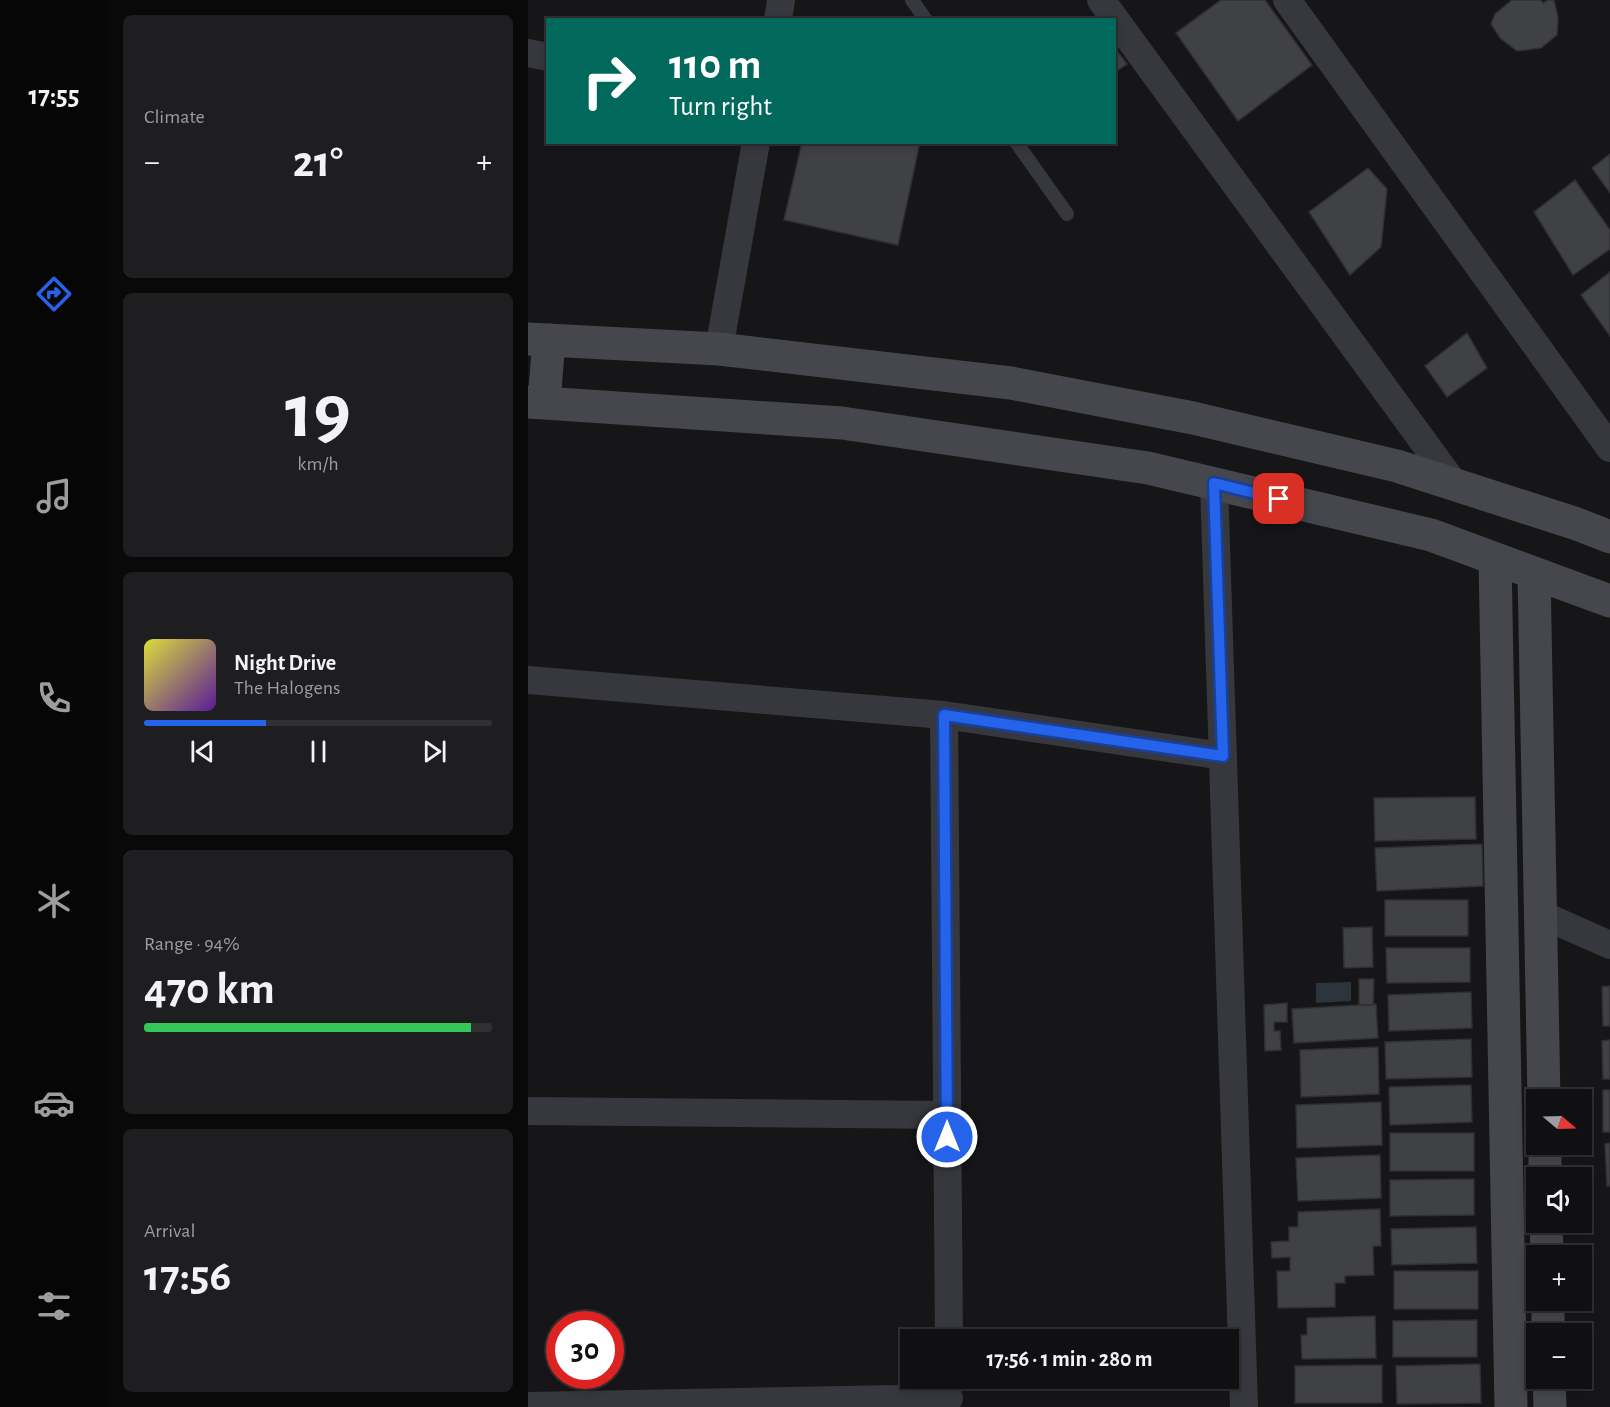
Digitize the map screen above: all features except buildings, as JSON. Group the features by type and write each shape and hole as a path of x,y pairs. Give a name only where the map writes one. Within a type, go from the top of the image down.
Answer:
{"street":[{"path":"778,18 781,0"},
{"path":"1287,0 1610,448"},
{"path":"1112,4 1455,485"},
{"path":"528,53 546,57"},
{"path":"719,349 756,144"},
{"path":"1610,537 1577,524 1397,466 1193,418 1023,386 719,349 539,340 536,402 842,423 1148,468 1431,536 1610,601"},
{"path":"1214,483 1244,1407"},
{"path":"1495,559 1511,1407"},
{"path":"1534,573 1544,1089"},
{"path":"528,680 944,715 1223,756"},
{"path":"944,715 949,1329"},
{"path":"1540,914 1610,945"},
{"path":"528,1111 947,1114"},
{"path":"1549,1389 1550,1407"},
{"path":"528,1406 949,1394"}],"lane":[{"path":"912,0 925,18"},
{"path":"1017,144 1067,213"}],"shaded area":[{"path":"1351,982 1351,1001 1316,1003 1316,983"}],"route":[{"path":"947,1137 944,715 1223,756 1214,483 1279,499"}]}
